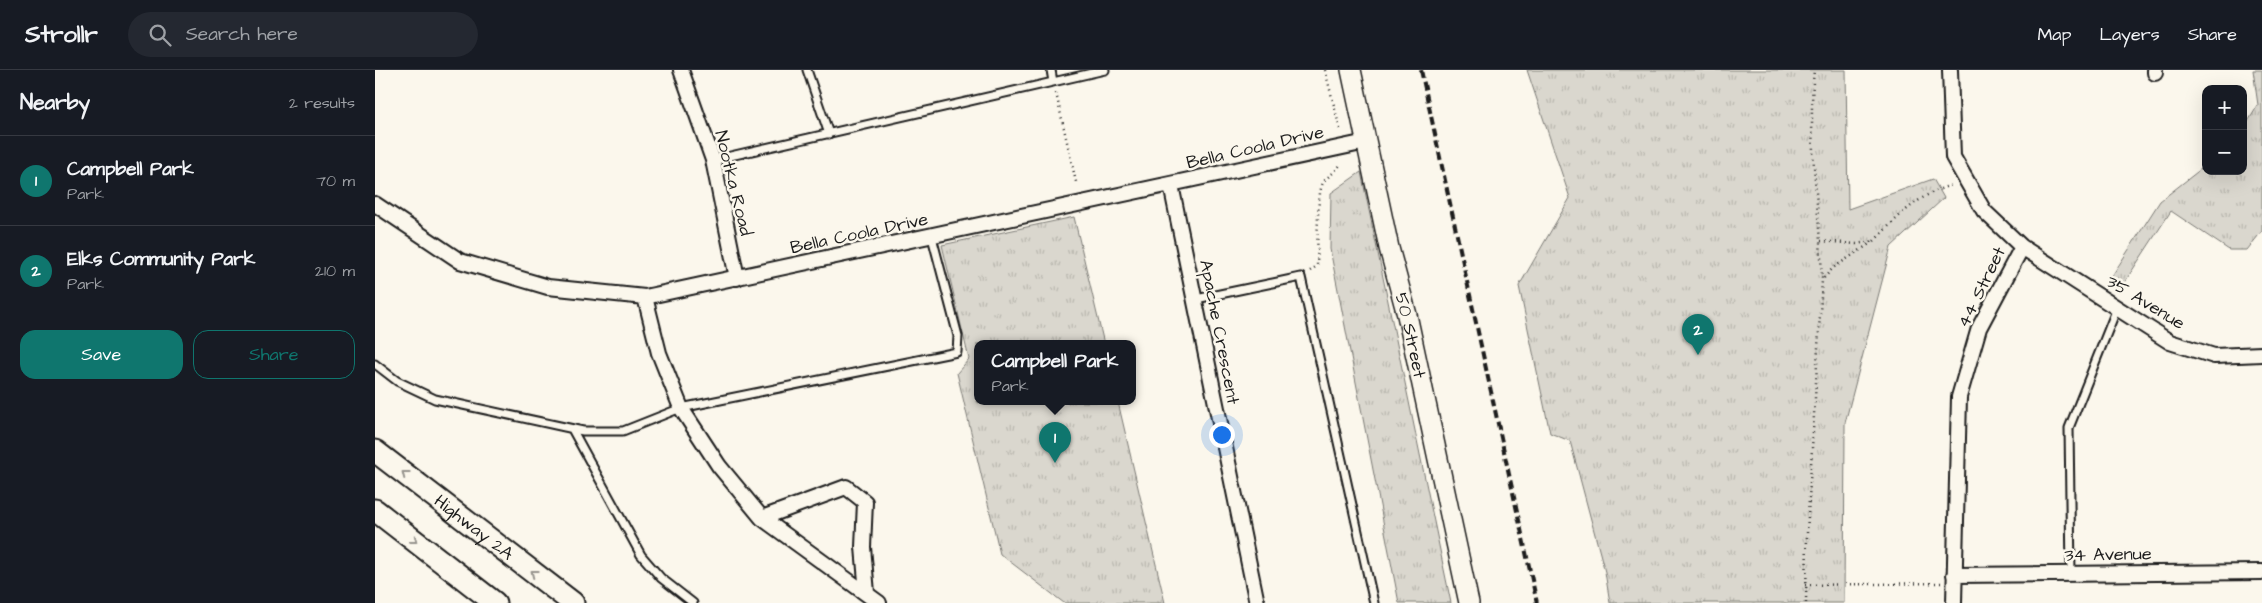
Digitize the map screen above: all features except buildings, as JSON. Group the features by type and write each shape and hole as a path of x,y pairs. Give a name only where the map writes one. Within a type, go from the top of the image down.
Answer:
{"main road":[{"name":"50 Street","path":"1351,70 1389,248 1407,315 1469,603"},
{"name":"Highway 2A","path":"375,451 573,603"},
{"path":"375,510 495,603"}],"street":[{"name":"Nootka Road","path":"681,70 713,160 737,278"},
{"name":"44 Street","path":"1951,70 1953,158 1984,211 2022,246 1979,328 1959,397 1955,603"},
{"name":"Bella Coola Drive","path":"375,204 460,261 548,288 645,297 932,237 1366,142"},
{"name":"Apache Crescent","path":"1171,185 1257,603"},
{"name":"35 Avenue","path":"2022,246 2170,342 2214,356 2262,354"},
{"path":"645,297 659,353 681,408 719,466 762,518 879,603"},
{"path":"762,518 845,487 865,502 863,546 867,593"},
{"name":"34 Avenue","path":"1954,581 2071,573 2262,572"}],"lane":[{"path":"807,70 829,134"},
{"path":"1051,70 1053,82"},
{"path":"713,160 1105,70"},
{"path":"375,364 397,381 435,399 583,431 623,430 681,408 957,352 958,336 932,237"},
{"path":"1195,299 1301,277 1374,603"},
{"path":"2071,573 2069,428 2117,308"},
{"path":"572,429 641,555 661,578 693,603"}],"path":[{"path":"1301,277 1317,266 1320,197 1323,183 1336,172 1343,161 1344,146 1325,70"},
{"path":"1807,603 1805,585 1822,280 1821,241 1813,172 1814,70"},
{"path":"1053,82 1075,182"},
{"path":"1822,280 1833,268 1874,242 1915,201 1935,190 1967,181"},
{"path":"1821,241 1856,244 1874,242"},
{"path":"1805,585 1941,583 1954,581"}],"green space":[{"path":"1527,70 1846,70 1848,209 1933,179 1944,198 1891,247 1845,423 1844,603 1610,603 1605,572 1570,441 1550,433 1519,286 1570,198"},
{"path":"2253,70 2262,70 2262,231 2247,250 2229,250 2171,211 2122,286 2110,279 2160,201 2202,168 2202,175 2247,175 2247,123 2258,105"},
{"path":"1361,172 1451,603 1399,603 1330,249 1331,193"},
{"path":"1074,217 1103,340 974,340 974,405 1119,405 1165,603 1064,603 1000,554 957,373 969,359 942,245"}],"railway":[{"path":"1421,70 1537,603"}],"place":[{"name":"Elks Community Park","path":"1698,355"},
{"name":"Campbell Park","path":"1055,463"}]}
